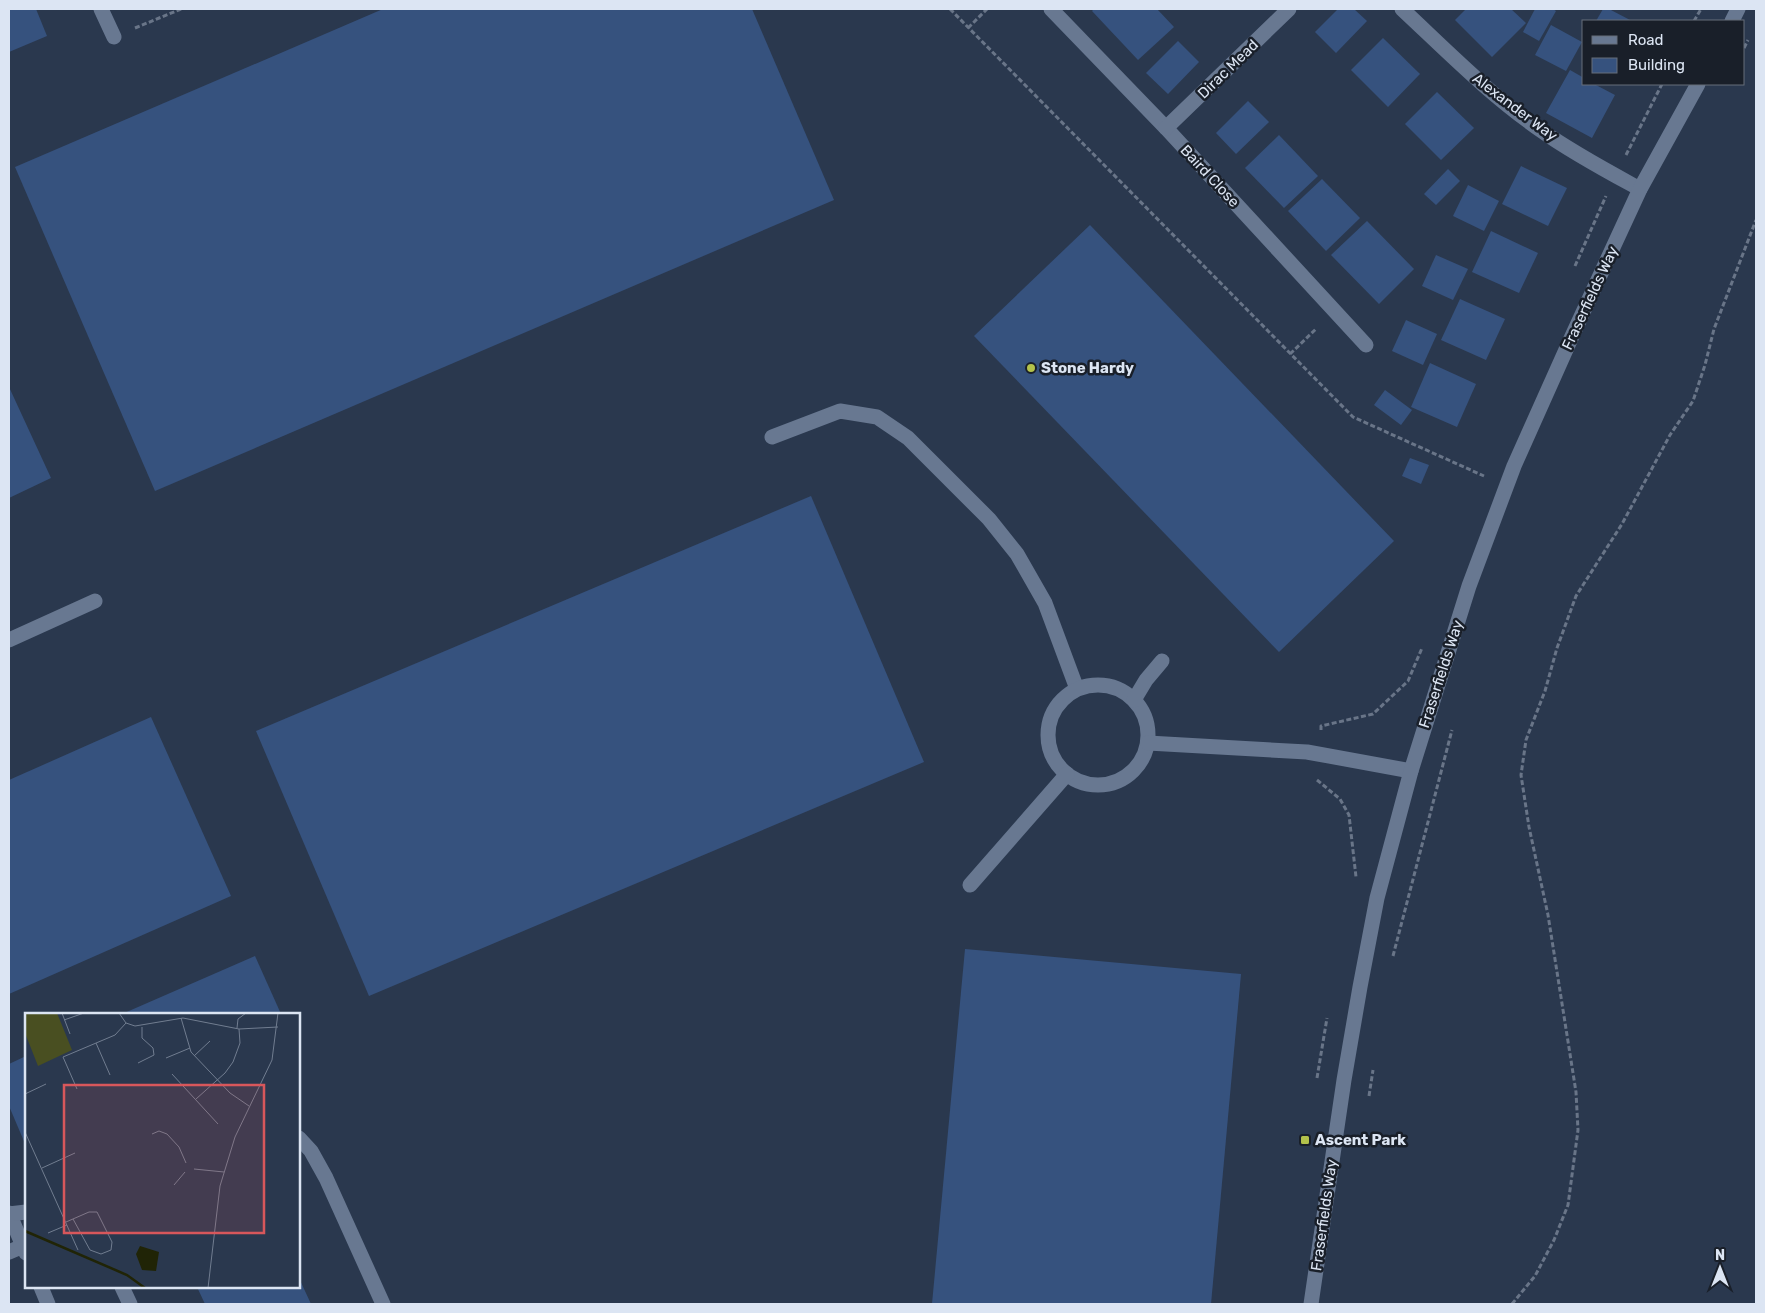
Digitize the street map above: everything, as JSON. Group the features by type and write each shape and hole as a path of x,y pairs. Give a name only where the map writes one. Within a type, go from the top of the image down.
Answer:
{"street":[{"path":"101,9 114,37"},
{"name":"Baird Close","path":"1051,9 1166,128 1366,345"},
{"name":"Dirac Mead","path":"1166,128 1288,9"},
{"name":"Alexander Way","path":"1402,9 1470,74 1542,131 1640,189"},
{"name":"Fraserfields Way","path":"1312,1304 1342,1090 1360,987 1377,898 1410,771 1469,586 1514,466 1640,189 1697,85"},
{"path":"772,437 840,411 877,417 908,438 989,519 1017,554 1045,603 1077,689"},
{"path":"9,640 95,601"},
{"path":"1134,700 1146,680 1162,661"},
{"path":"1092,685 1108,685 1122,691 1134,700 1143,713 1148,728 1148,743 1142,759 1131,772 1116,782 1100,785 1082,782 1067,774 1056,764 1050,750 1047,736 1056,708 1065,697 1077,689 1092,685"},
{"path":"1148,743 1307,752 1410,771"},
{"path":"970,885 1067,774"},
{"path":"300,1139 310,1151 326,1178 384,1304"},
{"path":"9,1252 25,1250 9,1214 25,1212"},
{"path":"41,1288 48,1304"},
{"path":"122,1288 130,1304"}],"path":[{"path":"114,37 181,9"},
{"path":"950,9 1353,417 1489,478"},
{"path":"968,28 987,9"},
{"path":"1695,20 1701,9"},
{"path":"1616,176 1662,85"},
{"path":"1512,1304 1539,1269 1554,1240 1568,1205 1578,1130 1576,1092 1548,915 1529,827 1521,775 1526,740 1545,691 1557,648 1576,596 1622,524 1670,435 1693,401 1706,365 1714,329 1756,220"},
{"path":"1290,354 1334,311"},
{"path":"1393,958 1454,722"},
{"path":"1368,1099 1374,1062"}],"building":[{"path":"9,9 36,9 47,36 9,52"},
{"path":"383,9 752,9 834,200 155,491 15,167"},
{"path":"1094,9 1157,9 1174,27 1138,60 1092,11"},
{"path":"1338,9 1354,9 1367,21 1336,53 1315,32"},
{"path":"1466,9 1511,9 1526,23 1492,57 1455,20"},
{"path":"1535,9 1553,9 1556,11 1539,41 1523,32"},
{"path":"1603,9 1609,9 1630,20 1597,20"},
{"path":"1551,25 1582,42 1566,71 1535,55"},
{"path":"1383,38 1420,74 1388,107 1351,70"},
{"path":"1178,41 1199,62 1168,94 1146,73"},
{"path":"1570,70 1582,77 1582,85 1596,85 1615,95 1592,138 1546,113"},
{"path":"1437,92 1474,128 1441,160 1405,124"},
{"path":"1248,101 1269,122 1236,154 1216,133"},
{"path":"1279,135 1318,176 1284,208 1245,168"},
{"path":"1521,166 1567,188 1548,226 1502,204"},
{"path":"1448,169 1460,181 1436,205 1424,194"},
{"path":"1322,179 1360,218 1326,251 1288,211"},
{"path":"1468,185 1499,201 1484,231 1453,216"},
{"path":"1367,221 1414,269 1379,304 1331,255"},
{"path":"1090,225 1394,541 1279,652 974,336"},
{"path":"1491,231 1538,253 1519,293 1472,272"},
{"path":"1436,255 1468,269 1453,300 1422,286"},
{"path":"1460,299 1505,319 1486,360 1441,340"},
{"path":"1406,320 1437,334 1423,365 1392,351"},
{"path":"1430,363 1476,384 1457,427 1411,407"},
{"path":"9,387 51,478 9,498"},
{"path":"1385,390 1412,410 1401,425 1374,405"},
{"path":"1410,458 1429,465 1421,484 1402,476"},
{"path":"811,496 924,762 369,996 256,731"},
{"path":"151,717 231,896 9,994 9,780"},
{"path":"965,949 1241,974 1211,1304 932,1304"},
{"path":"255,956 281,1013 124,1013"},
{"path":"25,1056 25,1144 9,1106 9,1064"},
{"path":"300,1280 311,1304 205,1304 197,1288 300,1288"}],"place":[{"name":"Stone Hardy","path":"1031,368"},
{"name":"Ascent Park","path":"1305,1140"}]}
